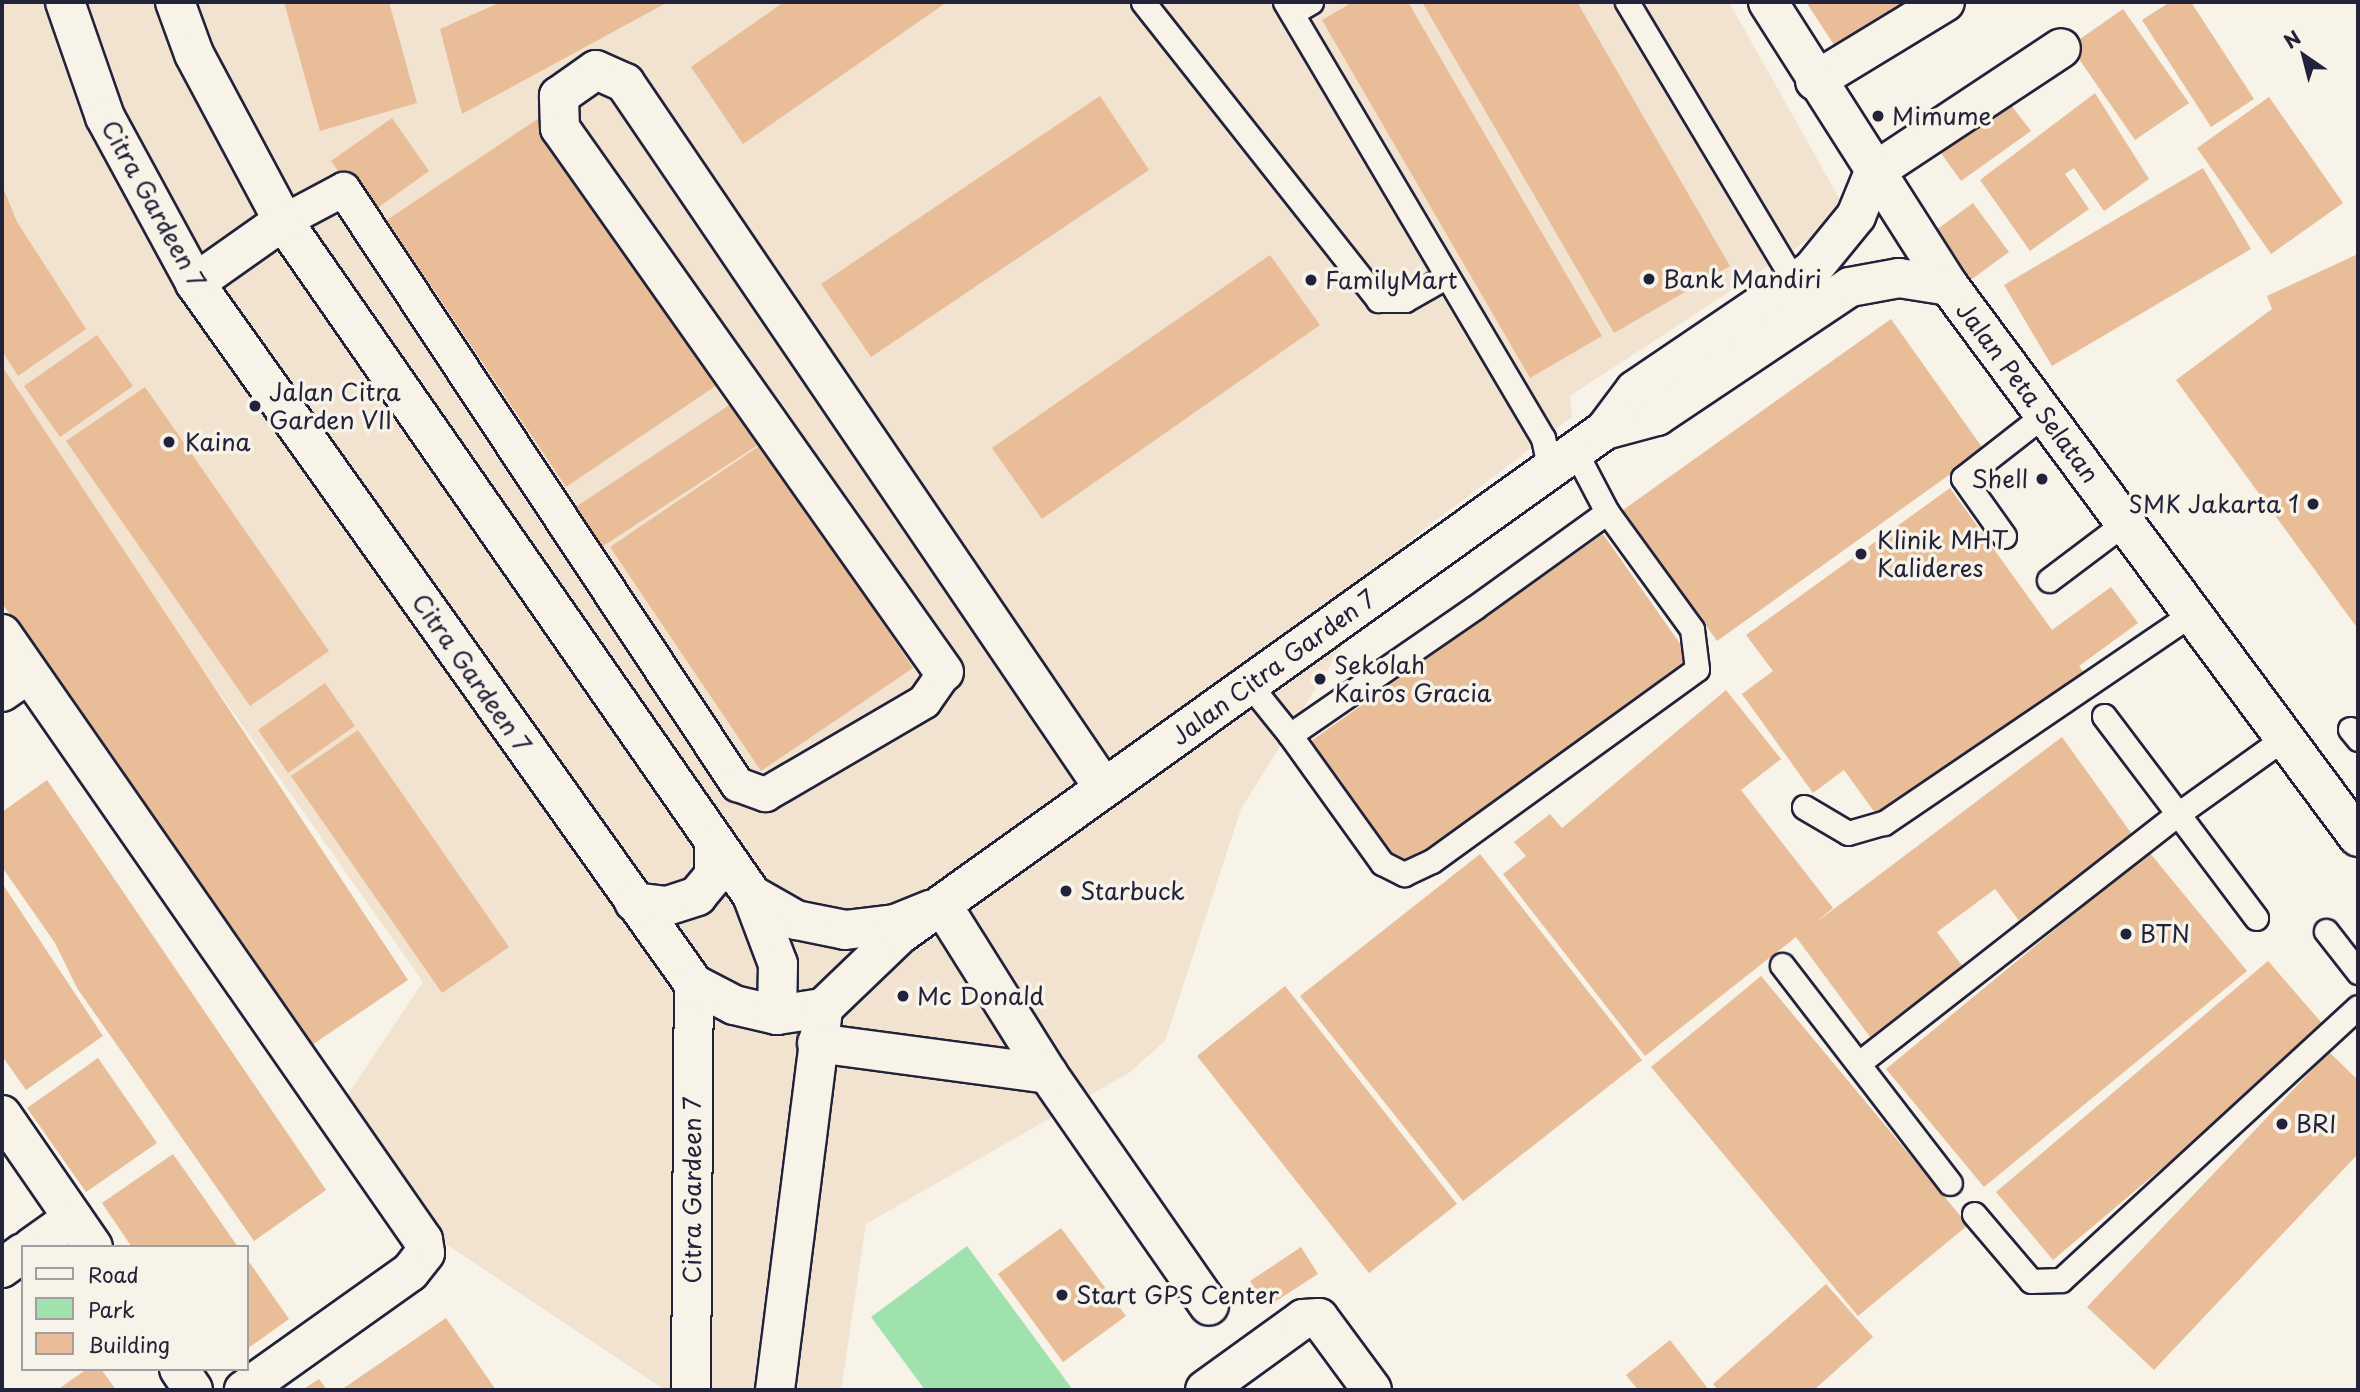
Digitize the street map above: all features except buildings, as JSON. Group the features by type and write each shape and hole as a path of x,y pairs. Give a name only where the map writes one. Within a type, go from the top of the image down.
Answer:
{"street":[{"name":"Citra Gardeen 7","path":"65,2 105,117 195,283 694,984 691,1390"},
{"path":"175,2 194,54 283,221 752,895 778,964 777,1015"},
{"name":"Jalan Peta Selatan","path":"1768,2 1815,81 1949,286 2358,837"},
{"path":"1815,81 1945,2"},
{"path":"1874,172 2061,48"},
{"path":"195,283 283,221 343,189 737,784 765,794 924,701 944,671 560,128 559,96 596,70 625,83 1104,788"},
{"name":"Jalan Citra Garden 7","path":"1590,441 1635,390 1795,283 1856,216 1874,172"},
{"name":"Jalan Citra Garden 7","path":"820,1026 879,953 942,905 1536,477 1590,441 1657,416 1850,287 1899,278 1949,286"},
{"path":"2,635 15,683 423,1240 425,1253 410,1272 244,1390"},
{"path":"634,902 667,905 697,896 714,876 714,841"},
{"name":"Jalan Citra Garden 7","path":"752,895 796,920 845,930 895,924 942,905"},
{"path":"942,905 1048,1074 1209,1306"},
{"path":"694,984 734,1005 1048,1074"},
{"path":"775,1390 820,1026"},
{"path":"2,1115 83,1232 39,1245"},
{"path":"2,1268 21,1254"},
{"path":"1205,1390 1303,1319 1320,1318 1372,1390"},
{"path":"179,1371 193,1390"}],"lane":[{"path":"1143,2 1378,300 1405,300 1447,276"},
{"path":"1626,2 1795,283"},
{"path":"1296,5 1447,276 1549,451 1536,477"},
{"path":"2004,536 1963,478 2045,414"},
{"path":"1249,684 1290,735 1382,863 1404,874 1432,861 1697,669 1692,629 1607,512 1590,441"},
{"path":"1290,735 1607,512"},
{"path":"2049,580 2126,522"},
{"path":"1804,807 1848,833 1884,823 2193,613"},
{"path":"2104,716 2256,918"},
{"path":"1859,1063 2178,814 2284,738"},
{"path":"2326,931 2358,972"},
{"path":"1782,965 1950,1183"},
{"path":"1975,1214 2031,1281 2061,1280 2358,1007"}],"shaded area":[{"path":"2,2 1729,2 1848,214 1570,396 1572,417 1406,543 1241,809 1165,1041 1130,1072 866,1224 841,1390 665,1390 419,1226 339,1108 423,982 2,384"}],"green space":[{"path":"967,1246 1073,1390 925,1390 871,1317"}],"place":[{"name":"Mimume","path":"1878,116"},
{"name":"Bank Mandiri","path":"1649,279"},
{"name":"FamilyMart","path":"1311,280"},
{"name":"Jalan Citra Garden VII","path":"255,406"},
{"name":"Kaina","path":"169,442"},
{"name":"Shell","path":"2042,479"},
{"name":"SMK Jakarta 1","path":"2313,504"},
{"name":"Klinik MHT Kalideres","path":"1861,554"},
{"name":"Sekolah Kairos Gracia","path":"1320,679"},
{"name":"Starbuck","path":"1066,891"},
{"name":"BTN","path":"2126,934"},
{"name":"Mc Donald","path":"903,996"},
{"name":"BRI","path":"2282,1124"},
{"name":"Start GPS Center","path":"1062,1295"}]}
